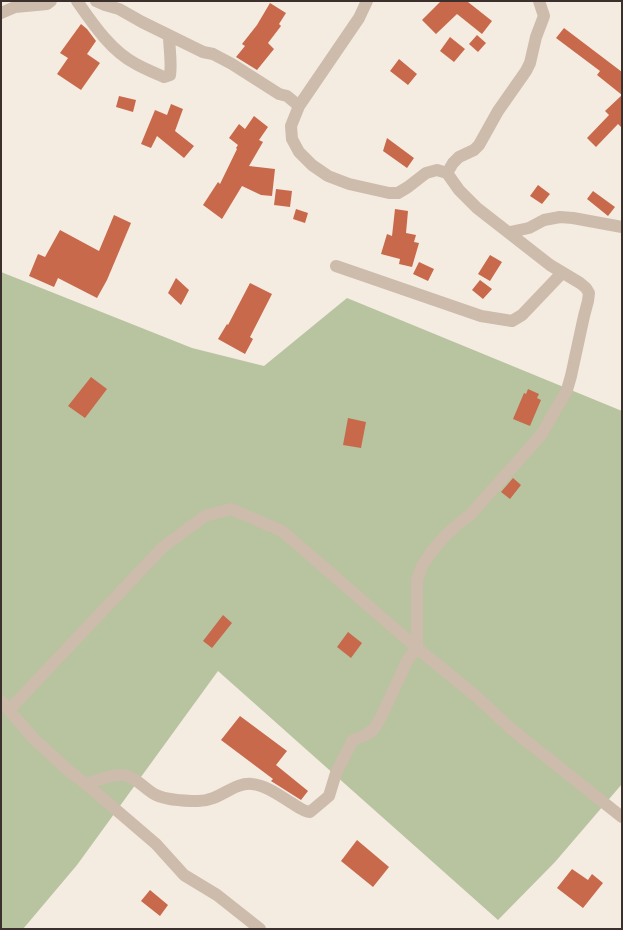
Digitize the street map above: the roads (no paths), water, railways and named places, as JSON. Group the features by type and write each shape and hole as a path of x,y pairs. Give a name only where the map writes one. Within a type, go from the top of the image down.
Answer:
{"street":[{"path":"1,13 15,7 47,4 51,1"},
{"path":"78,1 98,31 119,52 134,64 164,77 170,75 171,67 169,35"},
{"path":"96,1 119,9 203,52 213,54 279,94 287,96 299,106"},
{"path":"86,784 120,775 129,777 154,794 165,798 199,801 212,800 240,784 251,784 261,786 304,811 310,812 329,796 336,773 353,740 366,735 374,729 408,659 416,648 418,580 422,566 432,551 458,524 470,515 541,435 567,390 572,376 589,293 580,282 550,265 477,208 459,190 447,173 437,170 426,172 398,193 389,193 349,184 328,176 312,165 299,152 292,139 291,126 299,106 359,18 367,1"},
{"path":"447,173 459,157 474,150 479,145 498,111 526,71 544,16 539,1"},
{"path":"510,232 529,228 544,220 560,217 622,227"},
{"path":"525,245 529,228"},
{"path":"336,266 481,316 512,322 522,315 562,273"},
{"path":"260,929 217,895 184,875 156,844 70,772 34,739 5,705 163,548 205,516 232,509 282,531 416,648 477,697 510,728 622,817"}]}
